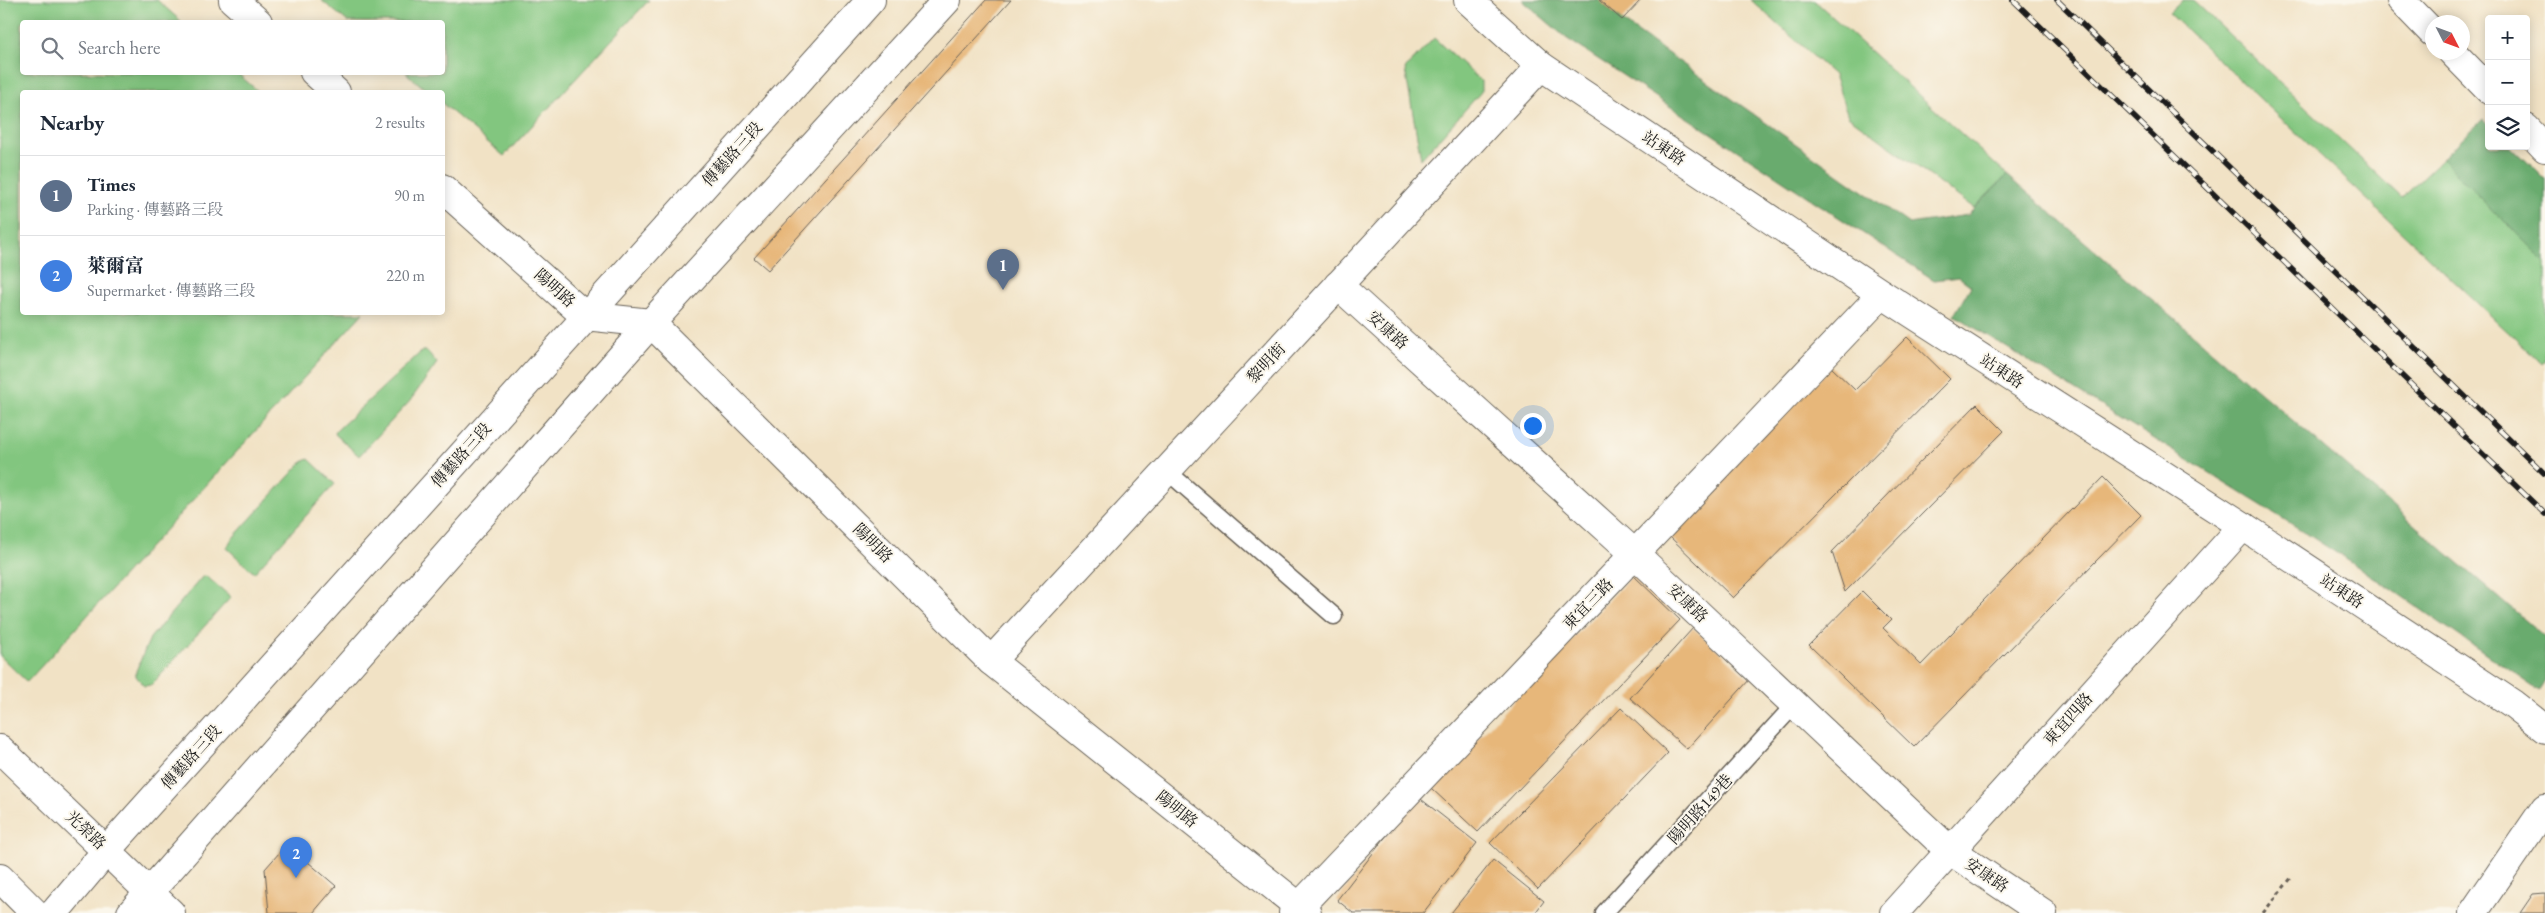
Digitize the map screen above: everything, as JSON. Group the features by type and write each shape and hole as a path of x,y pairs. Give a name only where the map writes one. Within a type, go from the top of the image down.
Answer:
{"street":[{"path":"233,0 256,20"},
{"name":"傳藝路三段","path":"54,913 107,850 871,0"},
{"path":"131,913 148,891 651,322 947,0"},
{"name":"站東路","path":"1468,0 1541,66 1882,294 2243,526 2513,704 2545,729"},
{"path":"2401,0 2425,25"},
{"path":"2460,60 2485,86"},
{"name":"黎明街","path":"992,661 1541,66"},
{"path":"317,75 334,90"},
{"path":"2530,132 2545,148"},
{"name":"陽明路","path":"445,191 585,316 651,322 992,661 1300,911"},
{"name":"安康路","path":"1338,285 1635,554 1949,850 2043,913"},
{"name":"東宜三路","path":"1300,911 1882,294"},
{"name":"東宜四路","path":"1894,913 2243,526"},
{"name":"光榮路","path":"0,749 171,913"},
{"path":"2473,913 2545,808"},
{"path":"0,878 35,913"}],"lane":[{"path":"1167,471 1334,616"},
{"name":"陽明路149巷","path":"1604,913 1796,704"}],"path":[{"path":"2263,913 2292,877"}],"green space":[{"path":"0,0 157,0 180,20 20,20 20,75 239,75 257,90 20,90 20,315 361,315 27,682 0,656"},
{"path":"321,0 649,0 504,156 445,106 445,90 427,90 408,75 445,75 445,20 346,20"},
{"path":"1522,0 1599,0 1622,21 1909,224 1968,215 2007,175 2545,637 2545,681 2539,691 2384,584 2298,528 1954,315 1971,286 1959,277 1934,280 1566,38"},
{"path":"1751,0 1814,0 2007,175 1974,208 1848,116 1834,75"},
{"path":"2183,0 2193,0 2402,198 2442,159 2545,262 2545,360 2542,364 2169,13"},
{"path":"1434,38 1481,81 1481,92 1421,159 1405,69"},
{"path":"2483,119 2485,121 2485,150 2515,150 2545,179 2545,262 2442,159"},
{"path":"422,351 427,351 437,363 410,401 359,456 335,434 336,431"},
{"path":"309,459 335,484 254,573 227,548 231,540 302,462"},
{"path":"206,576 231,597 158,678 151,685 144,686 136,676 136,671 150,638 202,577"}],"building":[{"path":"986,0 1011,0 768,270 754,258"},
{"path":"1599,0 1641,0 1622,20"},
{"path":"1907,337 1950,379 1733,598 1666,533 1831,367 1855,390"},
{"path":"1977,404 2004,431 1845,592 1832,552"},
{"path":"2103,477 2141,515 1914,747 1809,645 1862,591 1891,620 1883,628 1921,665"},
{"path":"1633,575 1680,620 1478,832 1431,788"},
{"path":"1693,628 1750,679 1687,749 1630,698"},
{"path":"1621,708 1668,753 1538,889 1490,843"},
{"path":"1417,796 1477,843 1423,913 1353,913 1337,900"},
{"path":"287,844 336,886 313,913 269,913 265,869"},
{"path":"1493,860 1544,901 1535,913 1451,913"},
{"path":"2545,893 2545,913 2520,913 2533,894"}],"railway":[{"path":"2013,0 2545,514"},
{"path":"2057,0 2545,474"}],"place":[{"name":"Times","path":"1003,290"},
{"name":"萊爾富","path":"296,878"}]}
